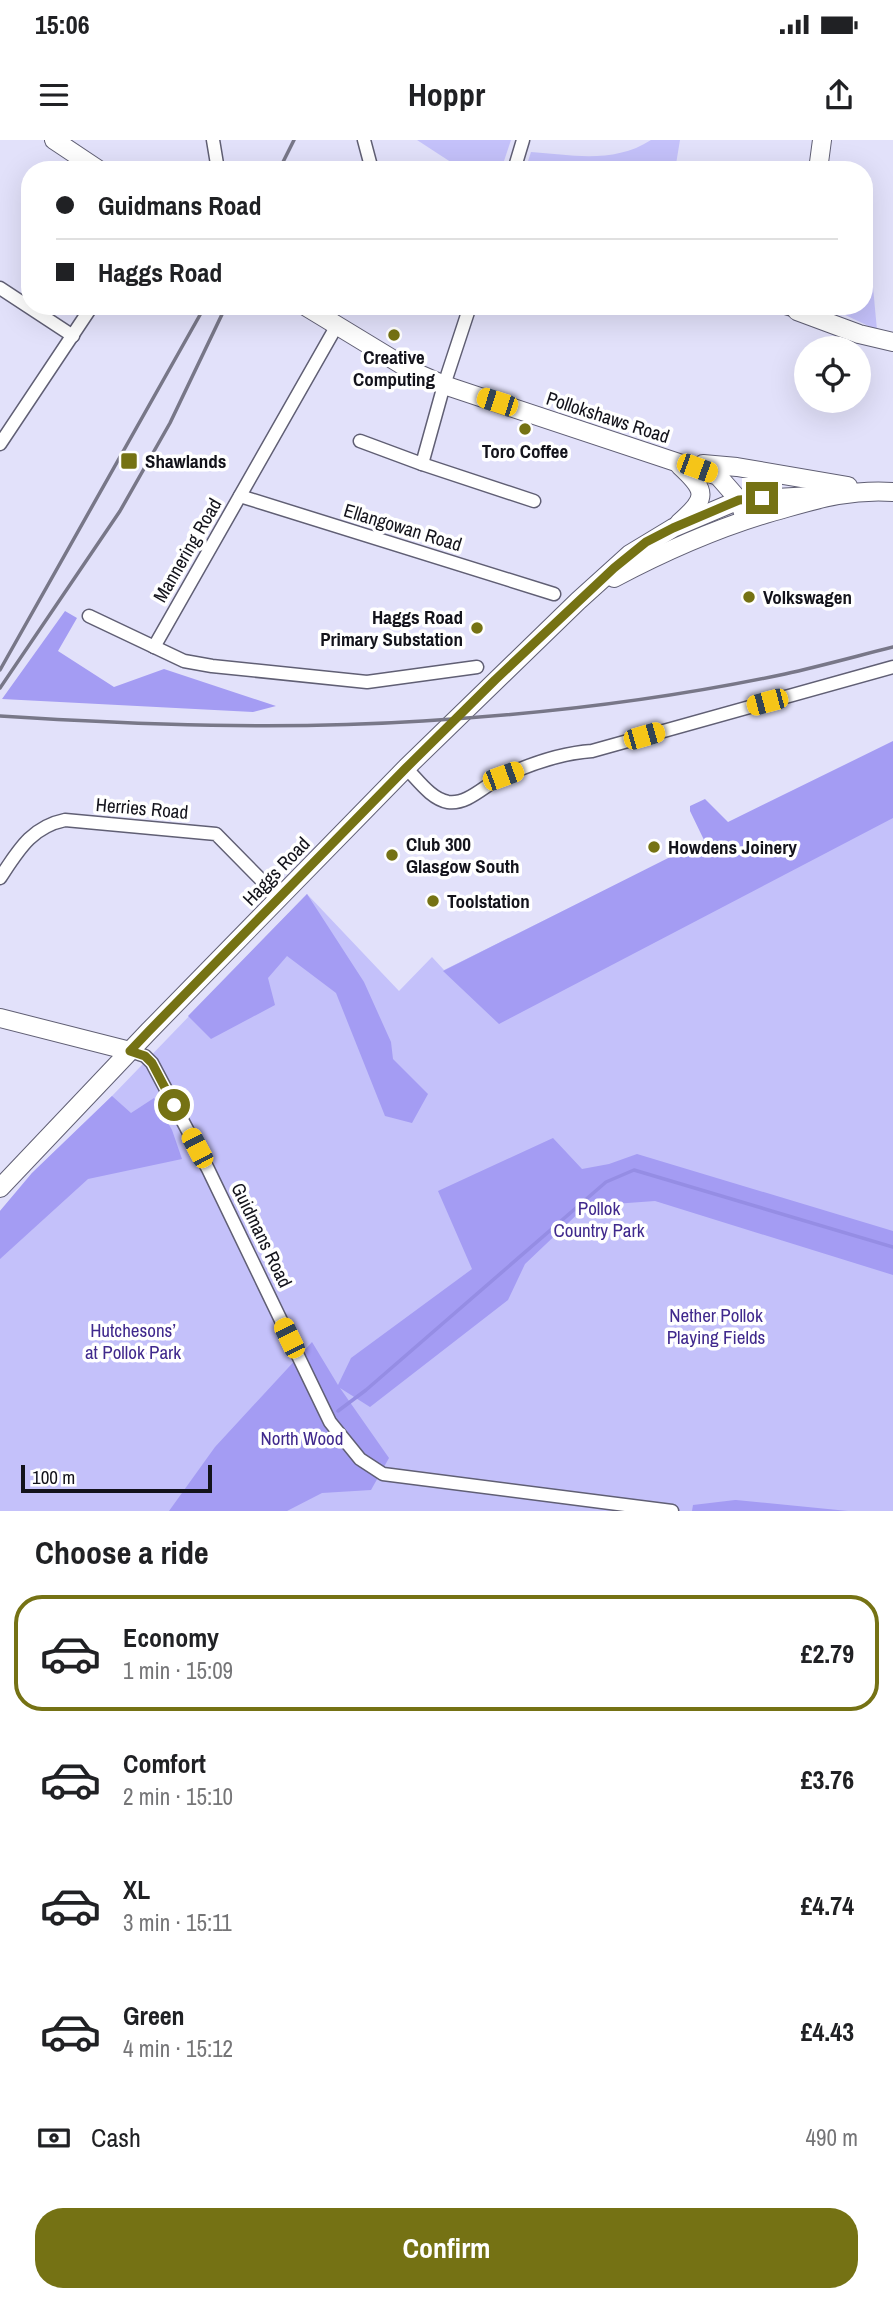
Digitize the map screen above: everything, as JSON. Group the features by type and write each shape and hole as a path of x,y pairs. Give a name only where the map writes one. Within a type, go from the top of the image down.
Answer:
{"main road":[{"path":"54,140 86,161"},
{"path":"819,161 822,140"},
{"name":"Pollokshaws Road","path":"318,315 412,372 444,385 718,476 739,500 745,519"},
{"path":"810,315 859,334 893,342"},
{"path":"676,461 737,467 893,492"},
{"path":"673,528 690,513 701,495 699,484 676,461"},
{"path":"745,519 830,495 874,491"},
{"name":"Haggs Road","path":"0,1188 406,768 630,554 673,528 739,500 830,495"},
{"name":"Haggs Road","path":"589,591 676,546 745,519"},
{"path":"0,1018 130,1051"}],"street":[{"path":"214,140 217,161"},
{"path":"364,140 370,161"},
{"path":"516,161 523,140"},
{"path":"0,288 21,302"},
{"path":"41,315 73,336"},
{"path":"0,444 86,315"},
{"path":"422,464 467,315"},
{"name":"Mannering Road","path":"154,647 335,327"},
{"path":"360,441 534,501"},
{"name":"Ellangowan Road","path":"240,496 554,594"},
{"path":"89,616 184,661 212,666 367,682 477,667"},
{"path":"406,768 436,797 448,802 458,802 503,776 569,753 592,751 893,667"},
{"name":"Herries Road","path":"0,878 24,842 46,826 65,820 216,834 279,898"},
{"name":"Guidmans Road","path":"130,1051 145,1056 152,1063 208,1169 330,1422 360,1460 383,1474 672,1511"}],"green space":[{"path":"417,140 511,140 504,161 449,161"},
{"path":"651,140 680,140 676,161 528,161 531,152 592,156 637,148"},
{"path":"873,287 877,330 845,315 873,315"},
{"path":"65,611 77,618 58,651 114,687 164,669 276,706 253,712 2,699"},
{"path":"893,741 893,818 499,1024 443,971 704,840 690,806 705,799 728,822"},
{"name":"Pollok Country Park","path":"893,751 893,1511 0,1511 0,1211 32,1173 112,1096 307,894 399,991 432,957 444,970 843,772"},
{"path":"307,894 364,982 391,1042 393,1059 428,1094 412,1123 385,1116 336,993 287,956 268,978 275,1005 211,1039 188,1016"},
{"path":"112,1096 131,1113 154,1098 172,1130 182,1159 88,1179 0,1259 0,1211 32,1173"},
{"name":"North Wood","path":"553,1138 582,1169 609,1164 637,1154 893,1231 893,1275 655,1201 586,1206 525,1264 508,1300 370,1407 340,1388 389,1458 371,1490 322,1493 287,1511 169,1511 215,1447 312,1342 338,1385 351,1358 472,1269 438,1191"},
{"path":"735,1500 848,1511 692,1511 693,1505"}],"waterway":[{"path":"338,1411 366,1390 606,1182 634,1170 893,1247"}],"railway":[{"path":"284,161 294,140"},
{"path":"0,670 200,315"},
{"path":"0,688 120,511 170,423 222,315"},
{"path":"0,716 265,726 370,724 468,718 560,710 696,691 785,674 893,647"}],"place":[{"name":"Creative Computing","path":"394,335"},
{"name":"Toro Coffee","path":"525,429"},
{"name":"Shawlands","path":"129,461"},
{"name":"Volkswagen","path":"749,597"},
{"name":"Haggs Road Primary Substation","path":"477,628"},
{"name":"Howdens Joinery","path":"654,847"},
{"name":"Club 300 Glasgow South","path":"392,855"},
{"name":"Toolstation","path":"433,901"}],"route":[{"path":"174,1105 152,1063 145,1056 130,1051 149,1031 406,768 495,680 630,554 673,528 739,500 762,498"}],"park label":[{"name":"Nether Pollok Playing Fields","path":"716,1326"},
{"name":"Hutchesons’ at Pollok Park","path":"133,1341"}]}
